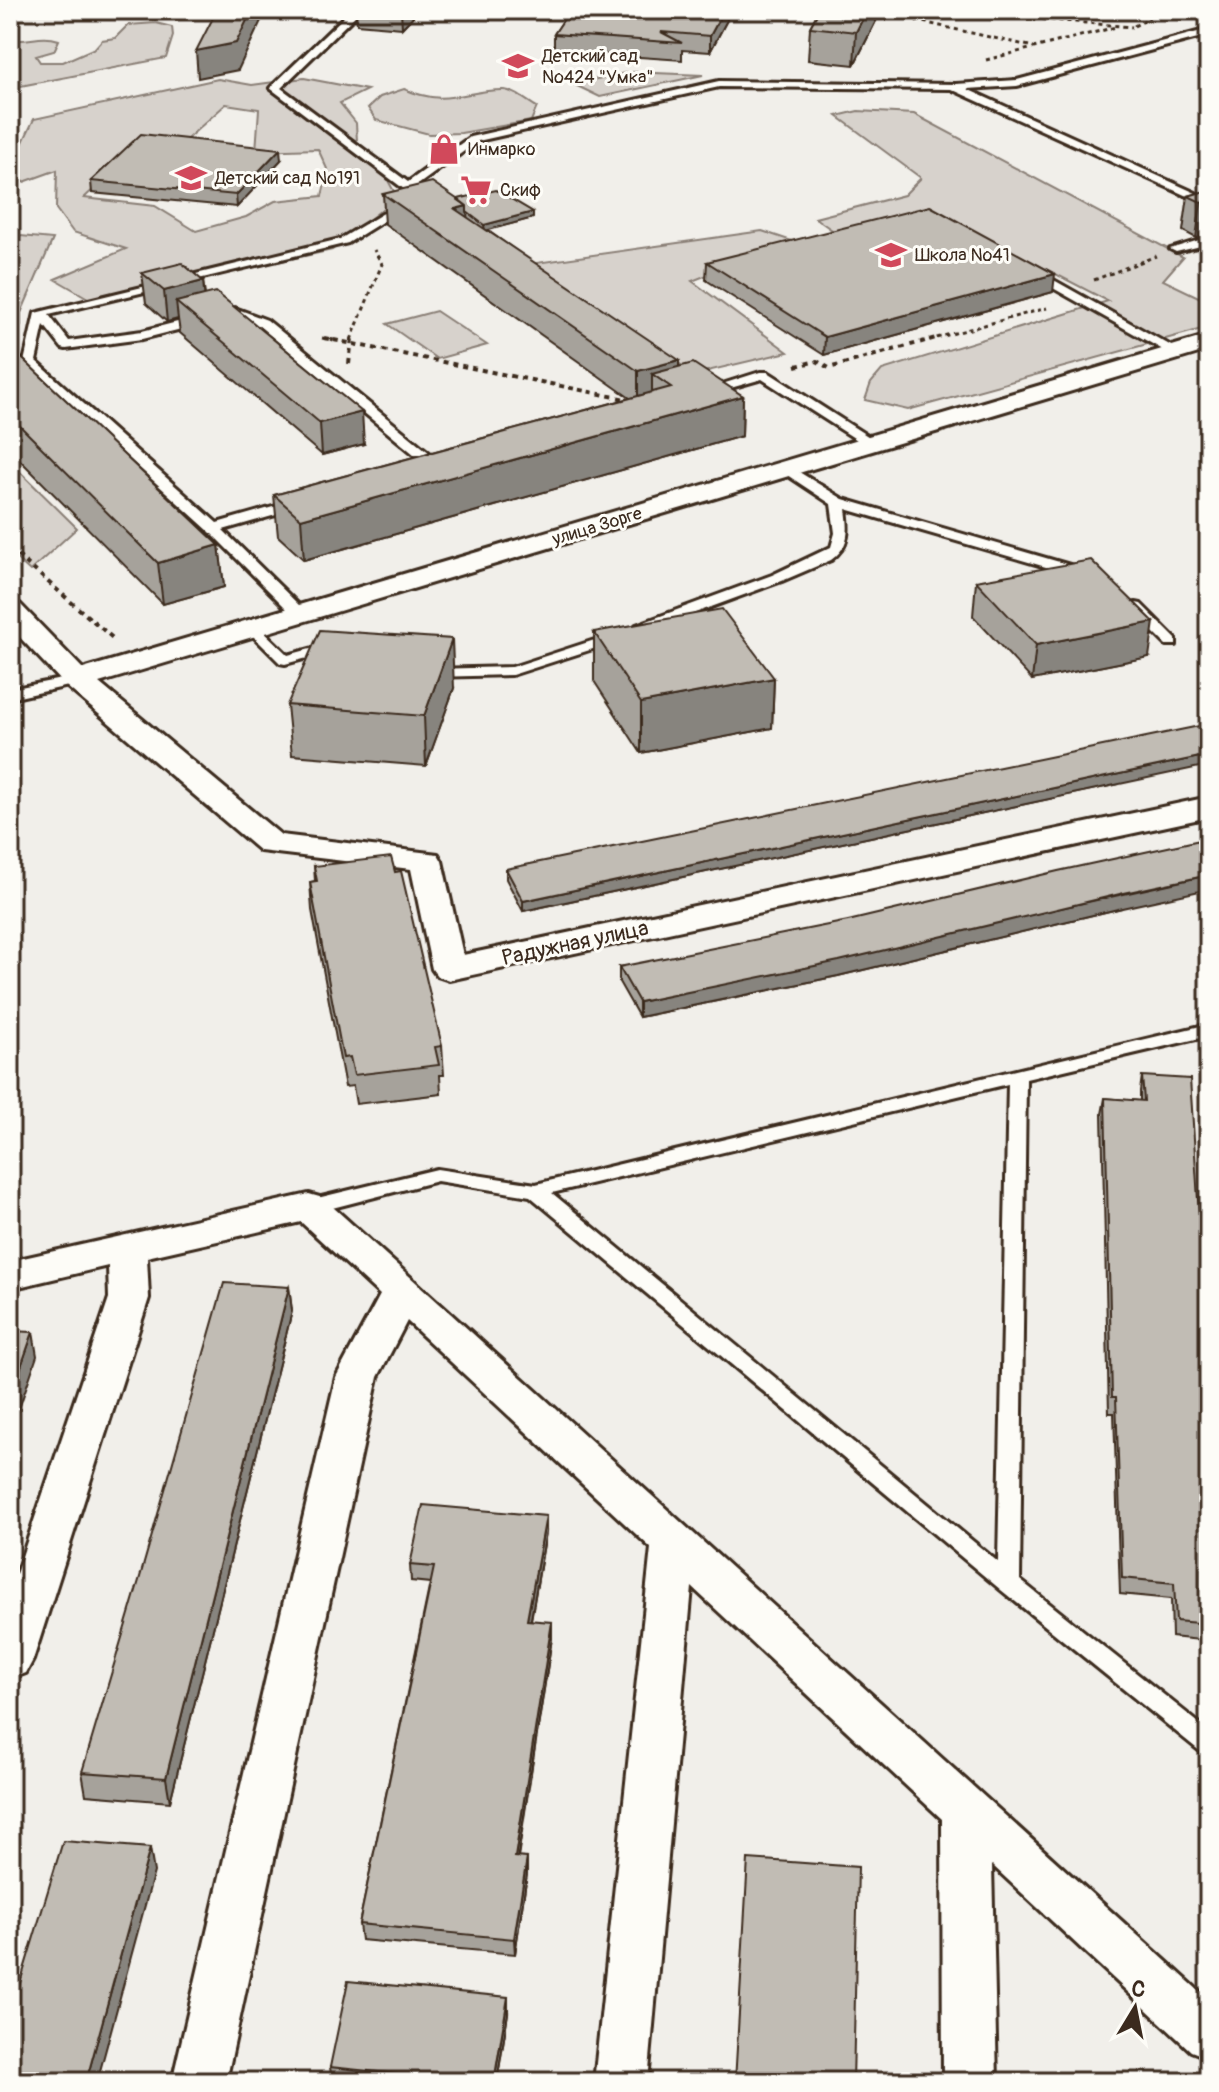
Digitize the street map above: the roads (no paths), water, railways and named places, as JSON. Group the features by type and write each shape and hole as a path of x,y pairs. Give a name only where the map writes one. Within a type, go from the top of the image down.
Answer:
{"street":[{"name":"улица Зорге","path":"77,680 1209,342"},
{"path":"10,610 77,680"},
{"name":"Радужная улица","path":"77,680 272,844 426,861 449,969 1209,807"},
{"path":"10,1275 309,1207 1209,2034"},
{"path":"10,1660 129,1298 127,1248"},
{"path":"199,2082 357,1377 402,1292"},
{"path":"621,2082 674,1543"},
{"path":"966,1811 970,2082"}],"lane":[{"path":"356,10 275,88 446,211"},
{"path":"41,313 344,241 414,190 474,139 719,84 953,86 1017,83 1209,32"},
{"path":"953,86 1209,203"},
{"path":"1176,249 1209,240"},
{"path":"1032,272 1176,352"},
{"path":"41,313 66,345 142,335 235,312 263,323 437,466"},
{"path":"41,313 30,362 214,528 301,615"},
{"path":"656,405 764,375 870,442"},
{"path":"688,383 700,393"},
{"path":"422,470 452,462"},
{"path":"786,468 838,502 1098,577"},
{"path":"214,528 318,499"},
{"path":"410,673 512,671 549,661 807,566 835,552 842,537 838,502"},
{"path":"1129,600 1171,642"},
{"path":"253,629 285,660 337,645 349,651"},
{"path":"10,694 77,680"},
{"path":"309,1207 437,1175 536,1190 1209,1030"},
{"path":"1009,1584 1017,1076"},
{"path":"536,1190 1009,1584 1209,1745"}],"place":[{"name":"Детский сад №424 \"Умка\"","path":"518,66"},
{"name":"Инмарко","path":"444,149"},
{"name":"Детский сад №191","path":"191,178"},
{"name":"Скиф","path":"476,190"},
{"name":"Школа №41","path":"891,255"}]}
